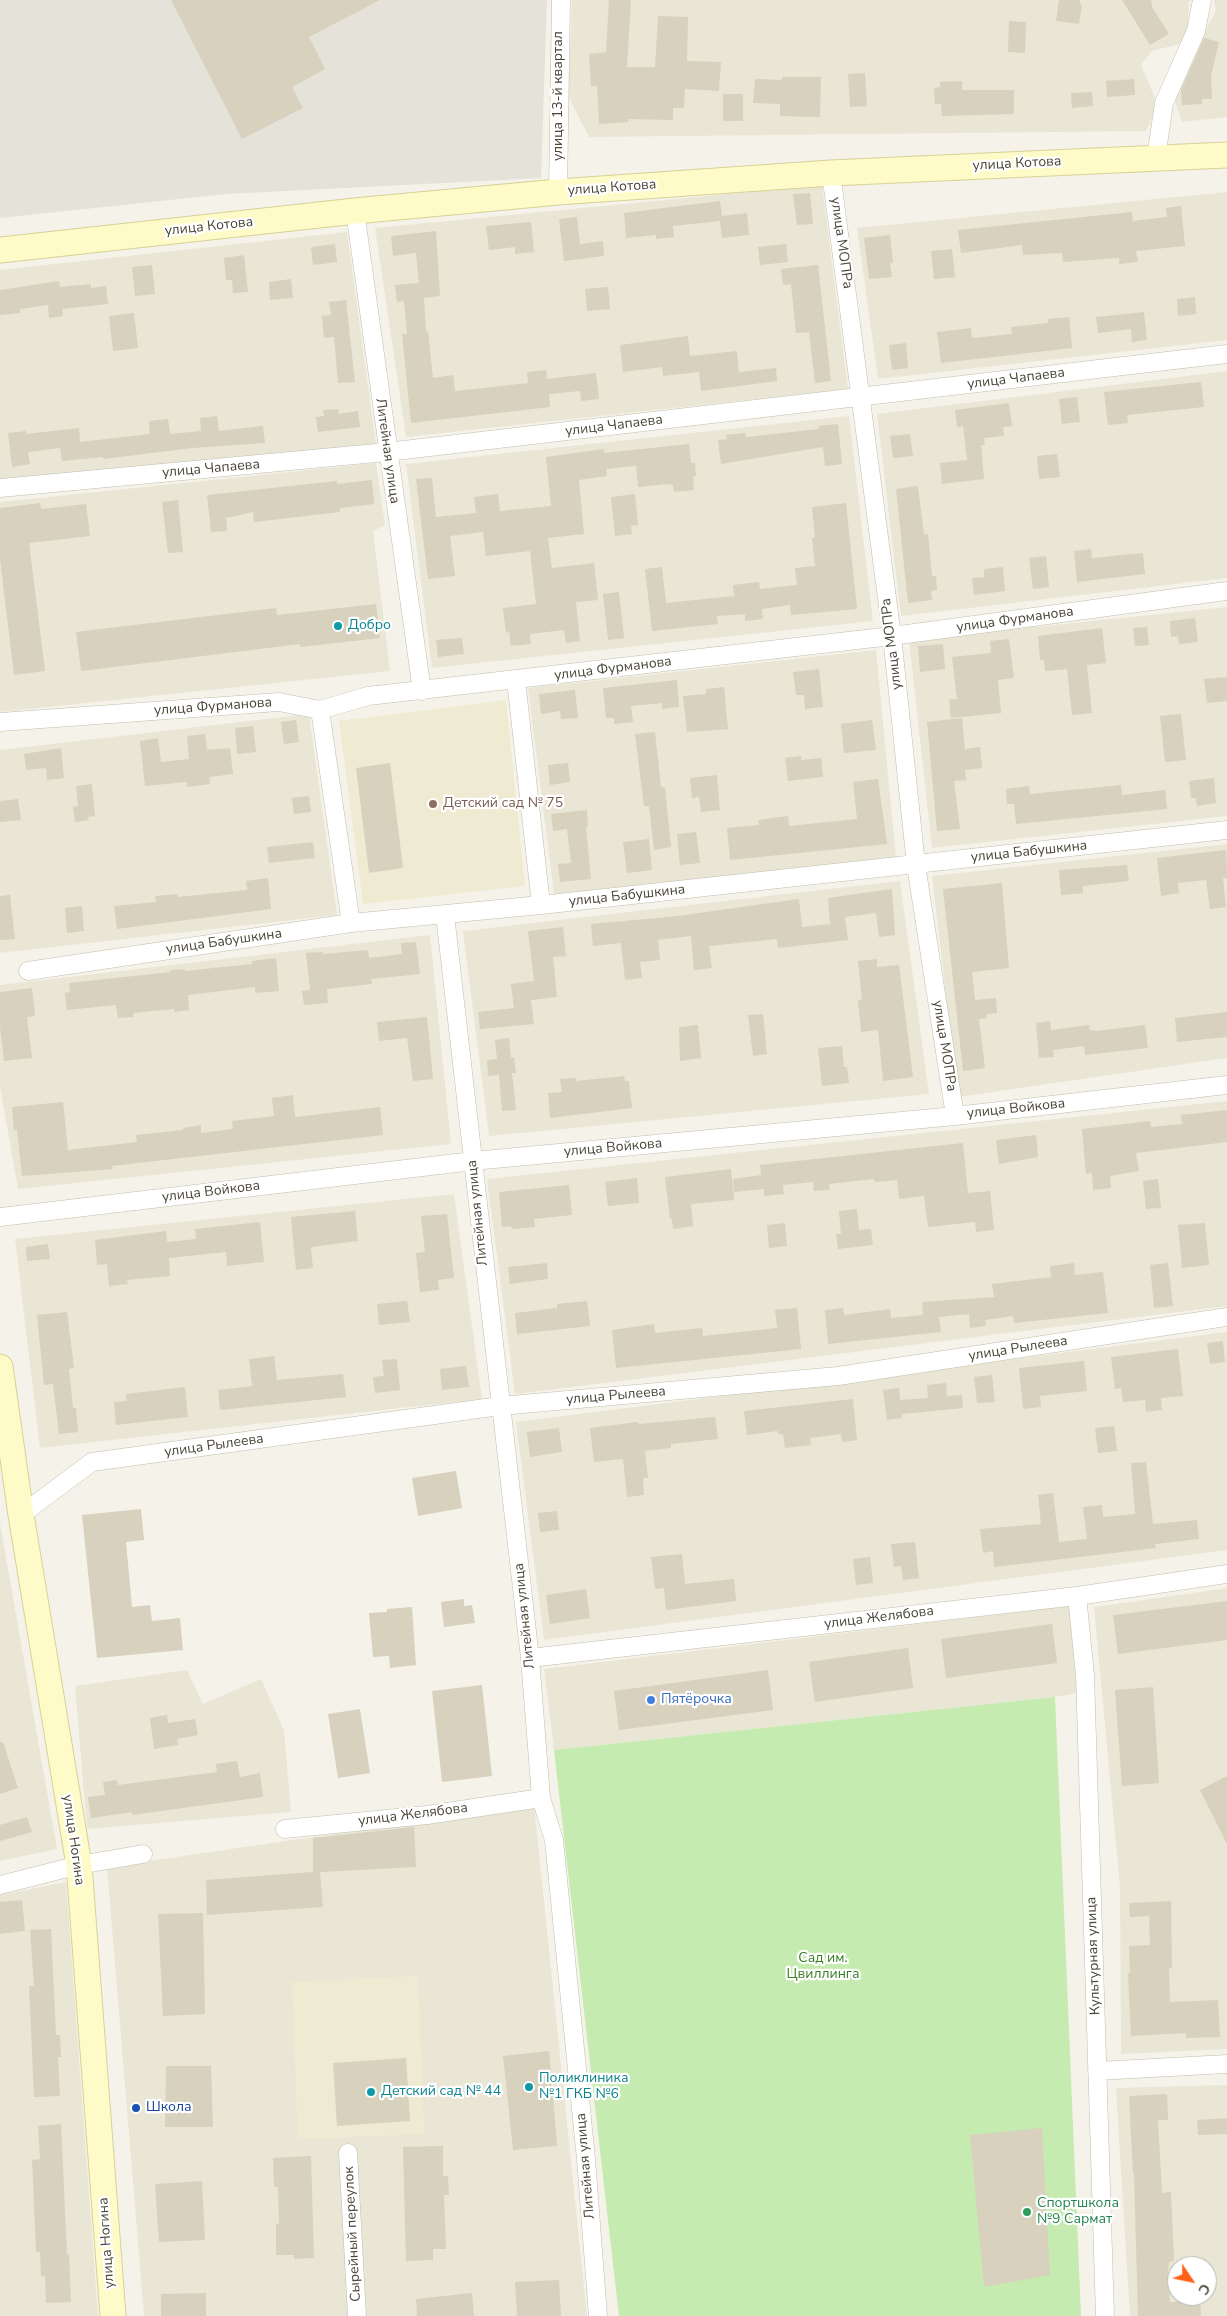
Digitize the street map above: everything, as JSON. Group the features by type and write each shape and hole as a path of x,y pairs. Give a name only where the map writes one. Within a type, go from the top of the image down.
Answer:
{"street":[{"name":"улица 13-й квартал","path":"558,192 560,0"},
{"path":"1156,158 1164,103 1196,31 1202,0"},
{"name":"улица Котова","path":"0,250 355,211 558,192 832,173 1227,155"},
{"name":"улица МОПРа","path":"832,173 892,636 916,865 954,1116"},
{"name":"Литейная улица","path":"355,211 387,452 422,691"},
{"name":"улица Чапаева","path":"0,488 387,452 1227,354"},
{"name":"улица Фурманова","path":"0,722 279,702 320,710 368,696 892,636 1227,591"},
{"path":"516,680 541,905"},
{"path":"320,710 351,923"},
{"name":"улица Бабушкина","path":"28,971 351,923 541,905 1227,830"},
{"name":"Литейная улица","path":"445,915 530,1658 541,1798 554,1840 586,2159 598,2316"},
{"name":"улица Войкова","path":"0,1218 473,1161 954,1116 1227,1085"},
{"name":"улица Рылеева","path":"21,1515 92,1462 500,1406 838,1376 1227,1317"},
{"name":"улица Ногина","path":"0,1367 21,1515 79,1865 113,2316"},
{"name":"улица Желябова","path":"530,1658 1077,1596 1227,1574"},
{"name":"Культурная улица","path":"1077,1596 1084,1675 1105,2316"},
{"name":"улица Желябова","path":"285,1829 427,1815 541,1798"},
{"path":"0,1885 79,1865 143,1854"},
{"path":"1097,2071 1227,2064"},
{"name":"Сырейный переулок","path":"348,2153 357,2316"}],"shaded area":[{"path":"0,0 547,0 541,178 227,194 0,218"},
{"path":"572,0 1194,0 1189,1 1187,42 1152,51 1141,65 1158,105 1146,131 589,137 568,96"},
{"path":"1214,0 1227,0 1227,117 1182,122 1175,101 1179,79 1216,11"},
{"path":"822,185 848,389 406,437 375,228"},
{"path":"1227,192 1227,340 878,379 857,228"},
{"path":"347,232 376,445 0,481 0,270"},
{"path":"1227,371 1227,578 901,616 877,414"},
{"path":"849,416 873,621 432,668 406,464"},
{"path":"376,463 385,525 373,531 390,671 0,712 0,502"},
{"path":"1227,607 1227,816 932,848 909,640"},
{"path":"876,650 896,858 554,894 528,688"},
{"name":"Детский сад № 75","path":"506,700 525,886 363,904 339,721"},
{"path":"309,714 337,915 0,953 0,750"},
{"path":"1227,844 1227,1058 958,1097 932,876"},
{"path":"900,881 929,1094 489,1136 463,931"},
{"path":"430,935 451,1144 18,1189 0,1087 0,985"},
{"path":"1227,1101 1227,1306 515,1394 487,1179"},
{"path":"454,1194 482,1399 40,1448 15,1239"},
{"path":"1227,1332 1227,1550 544,1640 516,1422"},
{"path":"0,1523 57,1849 0,1861"},
{"path":"1227,1588 1227,2049 1121,2054 1120,1887 1094,1607"},
{"path":"1069,1606 1078,1693 554,1750 544,1669"},
{"path":"187,1670 203,1704 261,1679 284,1730 291,1812 87,1829 75,1686"},
{"path":"534,1805 587,2316 144,2316 107,1867"},
{"path":"66,1882 98,2316 0,2316 0,1895"},
{"path":"418,1976 424,2134 298,2139 292,1982"},
{"path":"1227,2085 1227,2316 1130,2316 1116,2088"}],"green space":[{"name":"Сад им. Цвиллинга","path":"1055,1697 1081,2316 619,2316 554,1750"}],"building":[{"path":"171,0 380,0 309,37 325,69 292,87 303,108 242,139"},
{"path":"609,0 631,0 627,67 655,67 658,16 688,17 687,61 721,62 719,91 685,89 684,108 673,108 673,120 628,119 628,122 599,124 597,86 591,86 589,54 606,52"},
{"path":"1059,0 1080,0 1082,5 1079,24 1056,21"},
{"path":"1122,0 1151,0 1152,7 1169,34 1150,45"},
{"path":"1009,21 1026,22 1025,53 1008,52"},
{"path":"1204,38 1219,42 1211,76 1212,99 1202,99 1202,104 1182,105 1181,90"},
{"path":"865,73 867,106 850,107 848,74"},
{"path":"782,77 821,77 820,117 780,116 780,104 753,103 755,79 782,80"},
{"path":"1134,79 1135,95 1107,97 1106,81"},
{"path":"962,81 962,90 1014,90 1014,114 942,116 941,104 935,104 934,88 940,87 940,82"},
{"path":"1092,92 1093,106 1072,108 1071,93"},
{"path":"723,94 743,94 743,121 723,121"},
{"path":"810,193 813,224 797,225 793,194"},
{"path":"720,201 722,216 747,213 749,235 722,238 720,221 673,226 674,237 656,239 656,235 626,238 624,213"},
{"path":"1181,206 1185,246 1136,251 1138,262 1119,264 1119,258 1063,262 1062,253 1023,255 1022,245 961,253 958,230 1132,212 1133,221 1167,217 1166,208"},
{"path":"577,217 580,244 603,241 604,256 564,261 559,219"},
{"path":"531,222 534,252 515,254 515,247 489,250 486,226"},
{"path":"436,231 440,296 424,298 426,332 428,331 433,378 453,375 455,391 528,383 527,372 546,370 547,379 596,373 599,399 581,401 580,391 549,394 550,407 411,423 402,334 407,334 404,301 397,302 395,285 419,283 416,253 393,256 391,236"},
{"path":"890,235 893,263 890,263 892,277 869,279 864,238"},
{"path":"335,244 337,262 313,265 311,247"},
{"path":"786,244 788,262 760,265 758,247"},
{"path":"952,249 955,277 934,279 931,251"},
{"path":"244,255 248,292 233,293 232,280 226,280 224,258"},
{"path":"152,265 155,294 135,296 132,267"},
{"path":"818,265 831,381 815,383 809,332 796,333 791,284 783,285 781,269"},
{"path":"291,279 293,298 270,300 269,282"},
{"path":"59,281 60,287 91,284 91,288 106,286 108,304 62,309 63,316 49,318 48,305 20,309 20,313 0,315 0,290"},
{"path":"608,287 610,309 587,311 585,289"},
{"path":"1195,297 1196,314 1178,316 1177,299"},
{"path":"346,300 355,382 338,383 334,337 324,338 322,316 331,315 329,302"},
{"path":"1144,312 1147,340 1132,342 1131,329 1098,333 1096,317"},
{"path":"134,313 138,348 113,351 109,316"},
{"path":"1069,317 1072,348 941,363 937,332 971,328 972,338 1012,334 1011,327 1048,323 1048,319"},
{"path":"688,336 690,356 737,351 739,372 776,368 777,381 701,391 699,372 663,376 662,367 623,372 620,345"},
{"path":"906,343 908,368 892,370 889,345"},
{"path":"1201,382 1204,407 1127,415 1128,423 1108,425 1104,392"},
{"path":"1077,397 1080,422 1062,424 1059,399"},
{"path":"1009,403 1012,426 1003,427 1004,436 984,438 985,445 981,445 984,479 942,484 940,463 967,460 963,426 957,427 955,410"},
{"path":"338,409 339,414 358,411 360,427 318,432 316,417 324,416 323,410"},
{"path":"217,416 219,431 263,426 265,443 193,448 103,459 103,457 62,461 60,448 28,452 30,464 12,467 8,433 26,431 26,434 79,428 80,442 150,434 149,421 168,419 170,434 201,431 200,418"},
{"path":"838,424 842,464 825,466 823,447 721,464 718,440 727,439 726,435 745,433 746,437 819,429 819,426"},
{"path":"910,434 913,456 893,458 890,436"},
{"path":"689,444 691,463 695,463 694,490 674,492 673,485 667,484 638,487 636,466 606,469 607,476 579,480 584,534 548,538 552,568 594,563 598,600 576,602 580,641 566,643 564,630 530,634 531,644 511,646 509,632 506,633 503,608 536,604 530,551 486,556 483,532 450,536 455,576 428,579 416,479 432,478 436,517 476,513 474,497 498,494 500,511 551,506 546,457 604,449 604,453"},
{"path":"1057,454 1060,477 1039,479 1037,456"},
{"path":"372,480 374,504 340,508 340,512 254,522 253,512 226,518 227,531 211,532 207,495 337,481 337,484"},
{"path":"918,486 924,535 928,534 932,576 936,576 937,590 931,591 932,600 908,603 896,489"},
{"path":"635,494 638,525 631,526 632,534 615,536 611,497"},
{"path":"178,500 183,552 168,553 162,502"},
{"path":"40,503 41,509 86,504 90,536 29,543 45,671 14,675 0,559 0,508"},
{"path":"846,503 857,609 791,615 790,605 762,609 763,619 745,621 745,614 717,616 718,624 652,631 645,569 662,567 666,603 734,596 733,585 759,582 760,589 797,585 795,568 815,566 812,538 815,538 812,507"},
{"path":"1091,549 1092,558 1143,553 1145,574 1077,582 1074,551"},
{"path":"1046,556 1049,587 1033,589 1029,558"},
{"path":"1003,567 1005,591 974,595 972,578 984,577 984,569"},
{"path":"619,592 624,638 608,640 603,594"},
{"path":"376,604 380,638 300,647 300,644 81,671 76,632 276,608 277,615"},
{"path":"1195,618 1198,642 1179,644 1178,636 1171,637 1170,621"},
{"path":"1147,627 1149,645 1135,646 1133,628"},
{"path":"1102,628 1106,663 1087,665 1092,713 1072,715 1067,669 1045,671 1044,660 1040,660 1038,636"},
{"path":"462,638 464,654 438,657 436,640"},
{"path":"1009,639 1014,678 998,680 1001,713 951,718 949,699 957,699 952,657 991,653 990,641"},
{"path":"943,644 945,669 920,672 918,646"},
{"path":"819,669 823,707 805,709 804,695 796,695 793,672"},
{"path":"1227,677 1227,701 1207,703 1204,679"},
{"path":"677,680 679,707 662,709 662,703 631,706 633,722 614,724 614,718 606,718 603,688"},
{"path":"724,687 728,729 687,732 683,696 706,694 706,689"},
{"path":"575,690 578,718 561,719 560,711 541,714 539,694"},
{"path":"1181,714 1186,760 1165,762 1160,716"},
{"path":"962,718 965,749 980,747 982,768 965,770 966,780 954,781 960,829 937,831 927,722"},
{"path":"296,720 299,742 284,744 281,722"},
{"path":"872,720 876,750 844,753 841,724"},
{"path":"253,726 256,752 237,754 235,728"},
{"path":"655,732 661,787 665,787 671,847 654,850 649,806 644,806 635,734"},
{"path":"205,734 207,750 230,748 233,774 209,777 210,784 187,787 187,782 145,786 140,741 158,738 161,762 189,759 187,736"},
{"path":"61,748 64,778 47,780 46,768 26,770 24,754"},
{"path":"801,756 801,760 821,758 823,777 788,781 785,758"},
{"path":"390,763 403,868 369,873 356,768"},
{"path":"568,763 570,782 550,785 548,765"},
{"path":"717,775 720,810 701,812 699,797 692,798 690,778"},
{"path":"1214,778 1216,803 1197,806 1196,798 1191,798 1189,781"},
{"path":"878,779 887,844 730,860 727,828 759,825 758,820 788,816 789,826 857,819 853,782"},
{"path":"92,784 95,816 88,817 89,820 75,822 73,807 78,806 76,786"},
{"path":"1121,785 1122,795 1165,790 1167,809 1016,824 1014,804 1007,804 1006,789 1029,786 1030,794"},
{"path":"309,796 311,812 294,814 292,798"},
{"path":"18,799 21,820 0,822 0,801"},
{"path":"587,810 588,827 586,827 591,879 560,882 558,864 571,863 567,829 553,831 551,814"},
{"path":"696,832 700,863 680,865 677,834"},
{"path":"649,839 652,870 627,873 623,842"},
{"path":"313,842 315,858 269,863 267,847"},
{"path":"1226,850 1227,878 1223,878 1226,907 1210,909 1206,880 1178,883 1179,893 1161,896 1157,858"},
{"path":"1127,865 1129,881 1083,886 1083,893 1061,895 1059,870"},
{"path":"268,878 271,909 117,929 114,906 156,902 155,896 177,894 178,897 247,890 246,881"},
{"path":"1002,883 1009,968 972,972 975,1000 996,998 997,1013 987,1014 987,1018 979,1019 985,1068 963,1071 943,889"},
{"path":"892,889 895,935 879,937 876,913 845,917 848,940 778,948 777,939 709,946 712,968 694,970 691,936 658,940 660,960 640,962 642,978 625,980 621,943 593,946 591,924 678,916 799,899 802,927 830,924 828,898"},
{"path":"10,895 15,939 0,940 0,896"},
{"path":"82,906 84,931 67,933 65,908"},
{"path":"563,927 566,956 553,957 557,997 531,1000 534,1024 480,1029 478,1012 514,1008 511,984 534,981 528,931"},
{"path":"416,942 420,974 371,979 372,984 327,989 328,1003 304,1005 302,991 310,990 306,953 323,952 323,954 368,950 369,958 402,954 401,943"},
{"path":"276,958 279,991 255,993 255,987 188,995 189,1010 175,1012 174,1009 133,1013 134,1017 118,1018 116,1005 67,1010 65,993 70,992 69,983 171,972 170,970 185,969 185,971 252,964 252,961"},
{"path":"877,959 877,967 899,965 913,1077 883,1081 878,1030 861,1032 858,1000 862,1000 858,961"},
{"path":"32,988 35,1016 27,1017 32,1058 4,1061 0,1027 0,992"},
{"path":"1227,1012 1227,1037 1177,1042 1175,1018"},
{"path":"763,1014 767,1054 753,1056 748,1015"},
{"path":"427,1017 433,1079 413,1081 407,1038 379,1041 377,1022"},
{"path":"1050,1021 1051,1030 1089,1025 1090,1030 1097,1031 1145,1025 1148,1048 1085,1055 1084,1046 1053,1050 1054,1057 1039,1058 1036,1023"},
{"path":"698,1025 701,1058 680,1061 679,1027"},
{"path":"509,1038 511,1058 514,1057 516,1073 512,1073 516,1110 502,1111 499,1075 488,1076 487,1060 497,1059 495,1040"},
{"path":"842,1046 844,1067 847,1067 849,1083 822,1086 818,1048"},
{"path":"624,1076 625,1081 629,1081 632,1108 550,1118 548,1093 562,1092 560,1079 576,1078 576,1081"},
{"path":"293,1095 295,1117 380,1107 383,1135 112,1166 113,1169 22,1176 17,1130 14,1130 12,1107 63,1102 68,1150 137,1142 136,1135 183,1130 183,1128 201,1125 201,1133 233,1129 232,1121 274,1116 272,1098"},
{"path":"1227,1110 1227,1142 1136,1153 1139,1171 1110,1176 1111,1188 1093,1190 1092,1173 1086,1174 1082,1129 1150,1121 1151,1127 1182,1124 1181,1115"},
{"path":"1036,1135 1038,1157 999,1164 996,1140"},
{"path":"963,1143 968,1193 990,1191 994,1230 976,1232 975,1222 928,1227 924,1196 899,1199 897,1180 875,1182 874,1179 829,1184 830,1190 814,1191 813,1182 783,1185 784,1194 764,1196 764,1189 734,1192 733,1179 761,1175 760,1165"},
{"path":"731,1169 734,1200 691,1204 693,1226 673,1229 665,1177"},
{"path":"637,1178 639,1203 608,1206 605,1182"},
{"path":"1158,1179 1161,1208 1146,1209 1143,1181"},
{"path":"569,1185 572,1215 534,1219 535,1227 512,1229 511,1226 502,1227 499,1192"},
{"path":"857,1209 859,1230 871,1229 873,1245 838,1249 836,1234 841,1234 839,1211"},
{"path":"355,1211 358,1241 311,1247 313,1268 296,1270 291,1217"},
{"path":"447,1214 454,1278 438,1280 439,1290 420,1292 416,1253 425,1252 421,1216"},
{"path":"260,1222 264,1262 227,1266 226,1252 169,1258 170,1276 127,1280 128,1284 109,1286 107,1264 97,1265 95,1240 166,1231 167,1242 196,1239 195,1229"},
{"path":"785,1223 787,1246 769,1248 767,1225"},
{"path":"1205,1223 1209,1265 1182,1268 1178,1225"},
{"path":"48,1244 50,1259 27,1261 26,1247"},
{"path":"547,1263 548,1279 510,1284 508,1267"},
{"path":"1074,1263 1075,1275 1103,1272 1108,1313 1014,1323 1013,1316 985,1320 986,1326 970,1328 969,1314 939,1317 941,1332 828,1344 825,1310 843,1308 844,1315 890,1309 891,1318 923,1315 922,1302 994,1297 992,1284 1051,1277 1050,1266"},
{"path":"1168,1263 1173,1306 1154,1308 1150,1265"},
{"path":"407,1301 410,1322 379,1325 377,1304"},
{"path":"587,1301 590,1326 517,1334 515,1313 557,1308 557,1304"},
{"path":"797,1308 801,1349 616,1368 612,1330 654,1324 655,1333 702,1328 703,1336 777,1328 775,1310"},
{"path":"67,1312 74,1368 69,1369 73,1408 76,1408 78,1432 59,1434 53,1384 44,1385 37,1315"},
{"path":"1223,1341 1225,1362 1210,1364 1207,1343"},
{"path":"1178,1349 1183,1396 1161,1398 1162,1410 1146,1412 1145,1400 1123,1402 1121,1388 1115,1389 1111,1357"},
{"path":"274,1356 277,1380 343,1374 346,1397 220,1410 218,1390 252,1386 249,1359"},
{"path":"397,1359 400,1390 375,1393 373,1377 384,1376 382,1360"},
{"path":"1084,1361 1087,1391 1040,1396 1041,1407 1023,1409 1019,1368"},
{"path":"466,1366 469,1387 442,1390 440,1369"},
{"path":"992,1375 995,1402 977,1403 974,1377"},
{"path":"946,1383 947,1396 962,1395 963,1408 902,1414 902,1418 887,1420 883,1390 899,1388 900,1400 928,1398 927,1385"},
{"path":"185,1387 188,1417 116,1425 114,1402 127,1401 126,1394"},
{"path":"853,1399 857,1440 842,1442 841,1434 810,1438 811,1445 785,1448 783,1434 778,1434 778,1431 747,1435 744,1411"},
{"path":"715,1417 718,1439 671,1444 671,1448 645,1451 648,1478 643,1478 644,1495 627,1497 623,1459 594,1462 590,1428 638,1422 639,1424"},
{"path":"1114,1426 1117,1451 1098,1453 1095,1428"},
{"path":"559,1428 562,1452 530,1457 527,1432"},
{"path":"1146,1462 1153,1524 1197,1520 1199,1539 1155,1544 1156,1548 994,1567 993,1551 983,1553 980,1529 1041,1524 1038,1495 1053,1493 1059,1542 1087,1539 1083,1507 1102,1505 1103,1517 1135,1514 1131,1463"},
{"path":"456,1471 462,1508 418,1516 412,1478"},
{"path":"141,1509 144,1540 126,1542 132,1607 150,1605 152,1621 180,1618 183,1650 97,1658 82,1515"},
{"path":"557,1511 559,1530 540,1532 538,1513"},
{"path":"915,1542 919,1578 903,1580 901,1566 894,1567 891,1544"},
{"path":"682,1554 685,1584 734,1579 736,1601 666,1610 664,1588 655,1589 651,1557"},
{"path":"870,1557 873,1583 856,1585 853,1559"},
{"path":"586,1589 590,1618 550,1624 546,1595"},
{"path":"464,1599 464,1606 472,1605 475,1623 444,1627 441,1602"},
{"path":"1227,1601 1227,1640 1118,1654 1113,1615"},
{"path":"412,1607 416,1665 390,1668 389,1656 373,1657 369,1613"},
{"path":"1052,1624 1057,1663 946,1678 941,1639"},
{"path":"908,1648 913,1688 815,1702 809,1662"},
{"path":"768,1670 773,1710 619,1730 614,1691"},
{"path":"482,1685 492,1776 442,1782 432,1691"},
{"path":"1153,1687 1159,1783 1122,1786 1115,1690"},
{"path":"360,1709 370,1773 338,1778 328,1714"},
{"path":"167,1715 168,1723 195,1719 198,1735 177,1739 178,1745 154,1749 150,1718"},
{"path":"0,1742 3,1742 18,1788 0,1794"},
{"path":"237,1761 240,1777 260,1773 263,1797 132,1815 132,1812 91,1818 88,1797 105,1795 103,1782 117,1780 118,1785 217,1772 216,1764"},
{"path":"1227,1776 1227,1844 1200,1790"},
{"path":"27,1817 32,1832 0,1841 0,1825"},
{"path":"414,1827 416,1867 320,1872 323,1907 207,1915 206,1880 313,1872 313,1838"},
{"path":"22,1900 25,1931 0,1934 0,1902"},
{"path":"1171,1901 1172,1968 1169,1968 1170,2002 1218,2000 1220,2037 1186,2038 1186,2033 1131,2036 1128,1973 1130,1973 1129,1946 1150,1945 1149,1916 1130,1917 1129,1903"},
{"path":"203,1913 205,2014 163,2016 158,1914"},
{"path":"51,1929 56,2035 60,2035 61,2057 58,2057 60,2096 34,2097 29,1986 34,1986 30,1930"},
{"name":"Поликлиника №1 ГКБ №6","path":"549,2051 557,2146 513,2150 503,2056"},
{"name":"Детский сад № 44","path":"406,2058 410,2121 337,2126 333,2063"},
{"path":"166,2066 211,2066 213,2127 165,2127"},
{"path":"1167,2094 1168,2120 1158,2120 1162,2193 1171,2192 1174,2256 1167,2256 1167,2306 1200,2306 1201,2316 1138,2316 1134,2174 1129,2096"},
{"path":"1227,2118 1227,2134 1198,2135 1197,2120"},
{"path":"61,2124 71,2302 46,2303 45,2276 41,2276 40,2252 36,2252 32,2160 40,2159 38,2126"},
{"path":"1042,2128 1050,2275 984,2287 970,2135"},
{"path":"443,2146 443,2176 448,2176 449,2195 444,2195 446,2249 433,2249 433,2260 406,2261 403,2147"},
{"path":"311,2156 314,2258 294,2259 294,2255 276,2255 276,2224 279,2224 278,2187 274,2187 273,2158"},
{"path":"202,2181 205,2240 159,2242 155,2184"},
{"path":"559,2280 561,2316 517,2316 515,2282"},
{"path":"206,2293 206,2316 161,2316 161,2294"},
{"path":"472,2293 474,2316 417,2316 416,2299"}],"place":[{"name":"Добро","path":"338,626"},
{"name":"Детский сад № 75","path":"433,804"},
{"name":"Пятёрочка","path":"651,1700"},
{"name":"Поликлиника №1 ГКБ №6","path":"529,2087"},
{"name":"Детский сад № 44","path":"371,2092"},
{"name":"Школа","path":"136,2108"},
{"name":"Спортшкола №9 Сармат","path":"1027,2212"}]}
